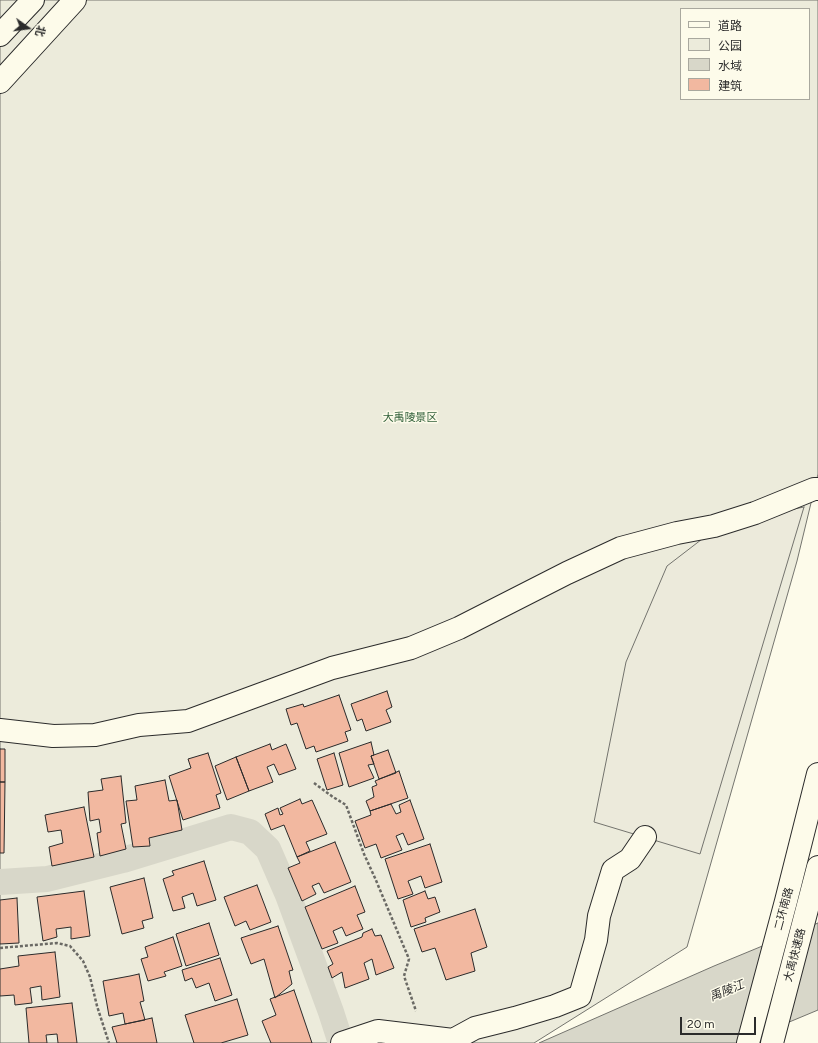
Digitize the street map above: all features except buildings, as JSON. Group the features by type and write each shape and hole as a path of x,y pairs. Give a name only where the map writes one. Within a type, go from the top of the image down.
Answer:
{"main road":[{"path":"0,35 33,0"},
{"path":"0,82 75,0"},
{"path":"0,730 53,736 95,735 139,725 188,721 332,668 411,648 459,628 567,573 621,548 676,533 714,526 755,513 818,489"},
{"name":"二环南路","path":"748,1043 818,774"},
{"path":"349,1040 378,1031 453,1040 475,1028 548,1008 580,996 596,940 599,916 613,870 630,859 645,837"},
{"name":"大禹快速路","path":"772,1043 818,867"}],"path":[{"path":"314,783 346,805 364,854 409,959 404,976 424,1036"},
{"path":"0,948 57,943 70,946 83,961 90,977 97,1006 109,1043"}],"green space":[{"name":"大禹陵景区","path":"0,0 818,0 818,474 797,561 687,947 534,1043 0,1043"}],"shaded area":[{"path":"804,507 700,854 594,822 626,662 667,566 723,523"}],"water":[{"name":"禹陵江","path":"818,923 818,1010 739,1043 539,1043 714,966"}],"waterway":[{"path":"0,882 47,879 123,860 231,827 250,832 268,849 288,895 341,1043"}]}
